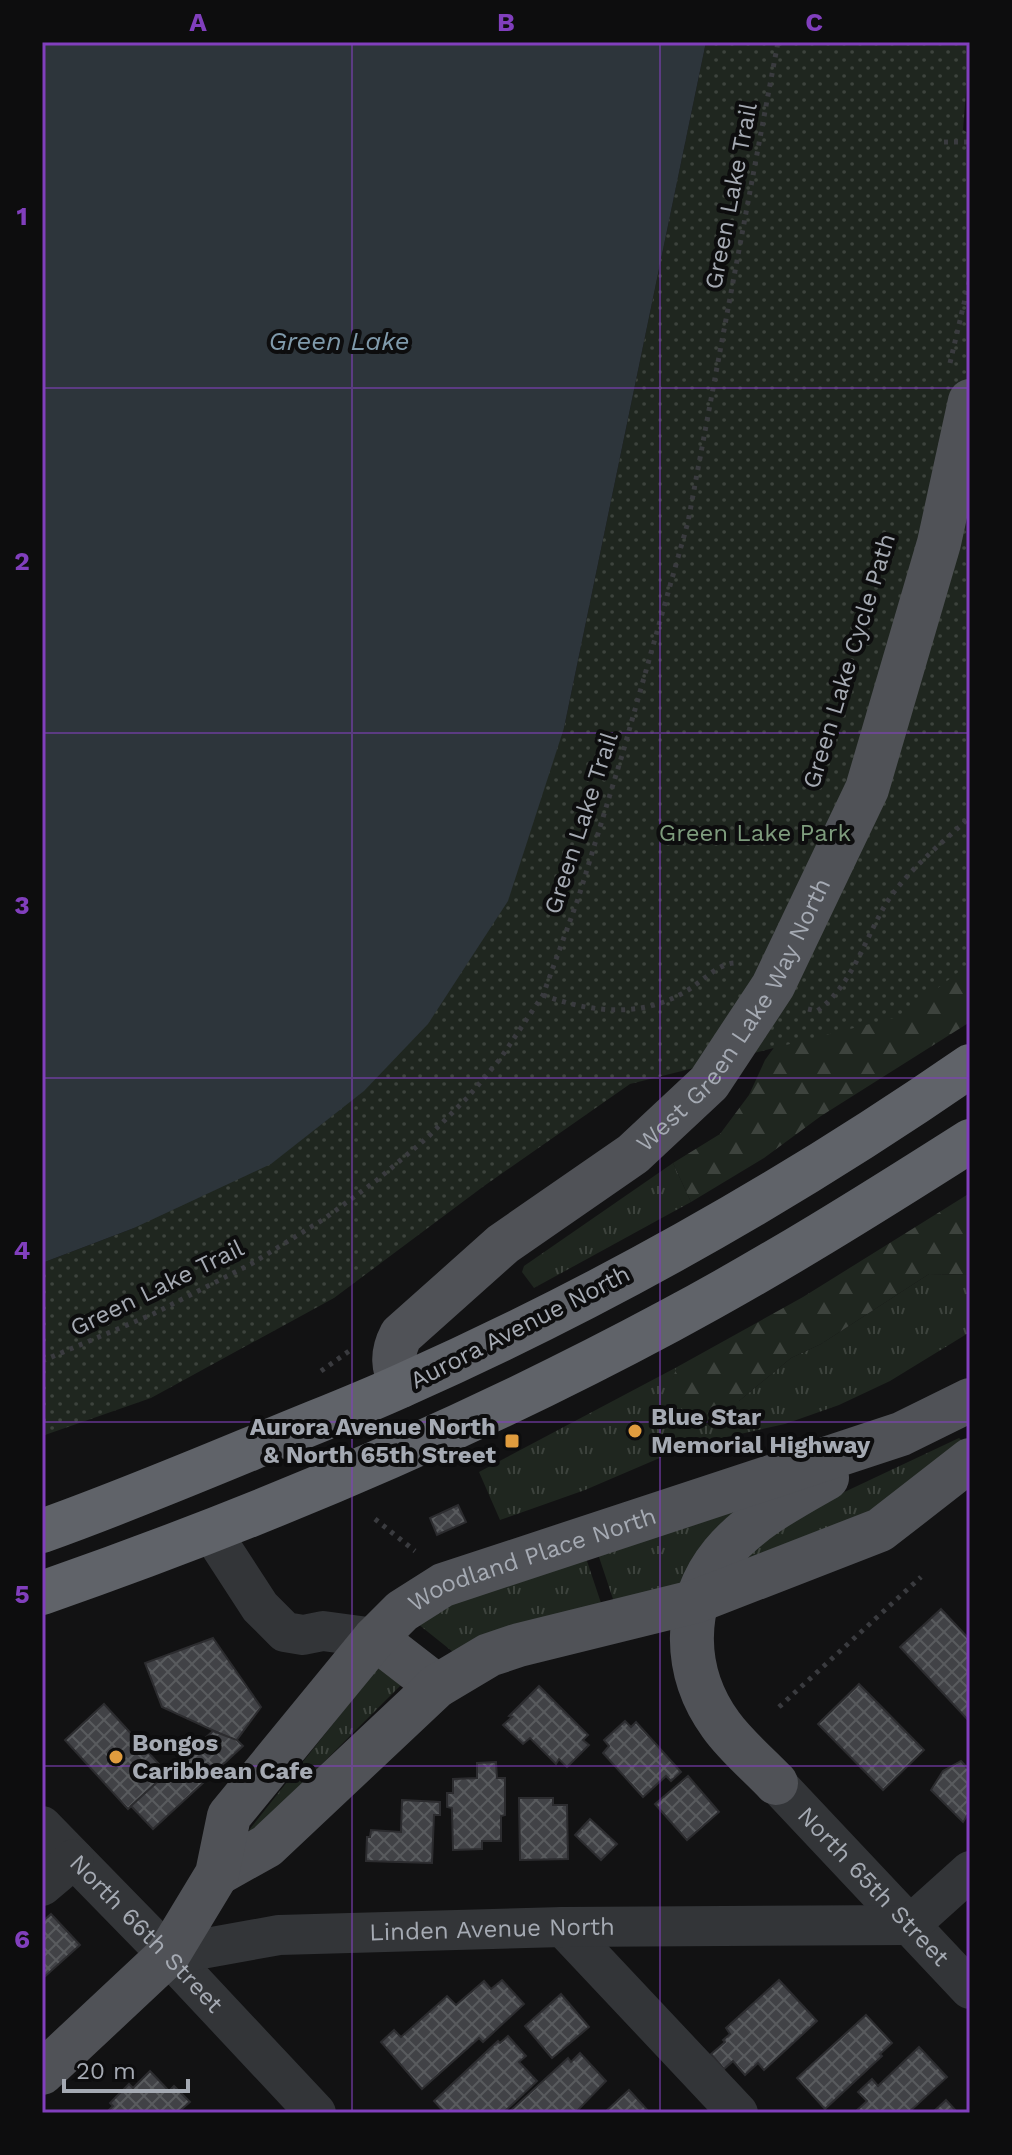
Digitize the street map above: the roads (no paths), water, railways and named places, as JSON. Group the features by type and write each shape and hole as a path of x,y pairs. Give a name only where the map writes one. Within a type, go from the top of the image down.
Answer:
{"highway":[{"name":"Aurora Avenue North","path":"42,1531 120,1503 401,1386 540,1319 675,1248 807,1171 970,1066"},
{"path":"42,1593 210,1530 424,1442 506,1404 669,1321 828,1231 970,1141"}],"main road":[{"name":"West Green Lake Way North","path":"401,1386 395,1372 393,1351 401,1335 503,1244 633,1154 709,1083 773,986 867,789 939,543 959,386"},
{"name":"Woodland Place North","path":"168,1955 217,1874 229,1816 375,1638 402,1611 443,1585 901,1434 970,1400"},
{"path":"776,1783 722,1726 702,1694 692,1658 691,1633 704,1581 722,1554 771,1511 901,1434"},
{"name":"Woodland Place North","path":"217,1874 267,1846 437,1686 489,1655 697,1601 880,1530 970,1460"},
{"path":"776,1783 717,1674 710,1643 718,1615 880,1530"},
{"path":"375,1638 437,1686"},
{"path":"42,2073 168,1955"}],"street":[{"path":"210,1530 260,1607 285,1632 303,1635 323,1631 375,1638"},
{"name":"North 65th Street","path":"776,1783 970,1989"},
{"name":"North 66th Street","path":"42,1826 316,2113"},
{"path":"42,1886 74,1859"},
{"path":"910,1925 970,1871"},
{"name":"Linden Avenue North","path":"168,1955 279,1935 563,1927 910,1925"},
{"path":"563,1927 738,2113"}],"water":[{"name":"Green Lake","path":"42,42 706,42 564,728 508,901 428,1024 364,1091 271,1164 134,1228 42,1263"}],"place":[{"name":"Blue Star Memorial Highway","path":"635,1431"},
{"name":"Aurora Avenue North & North 65th Street","path":"512,1441"},
{"name":"Bongos Caribbean Cafe","path":"116,1757"}],"park label":[{"name":"Green Lake Park","path":"755,833"}]}
